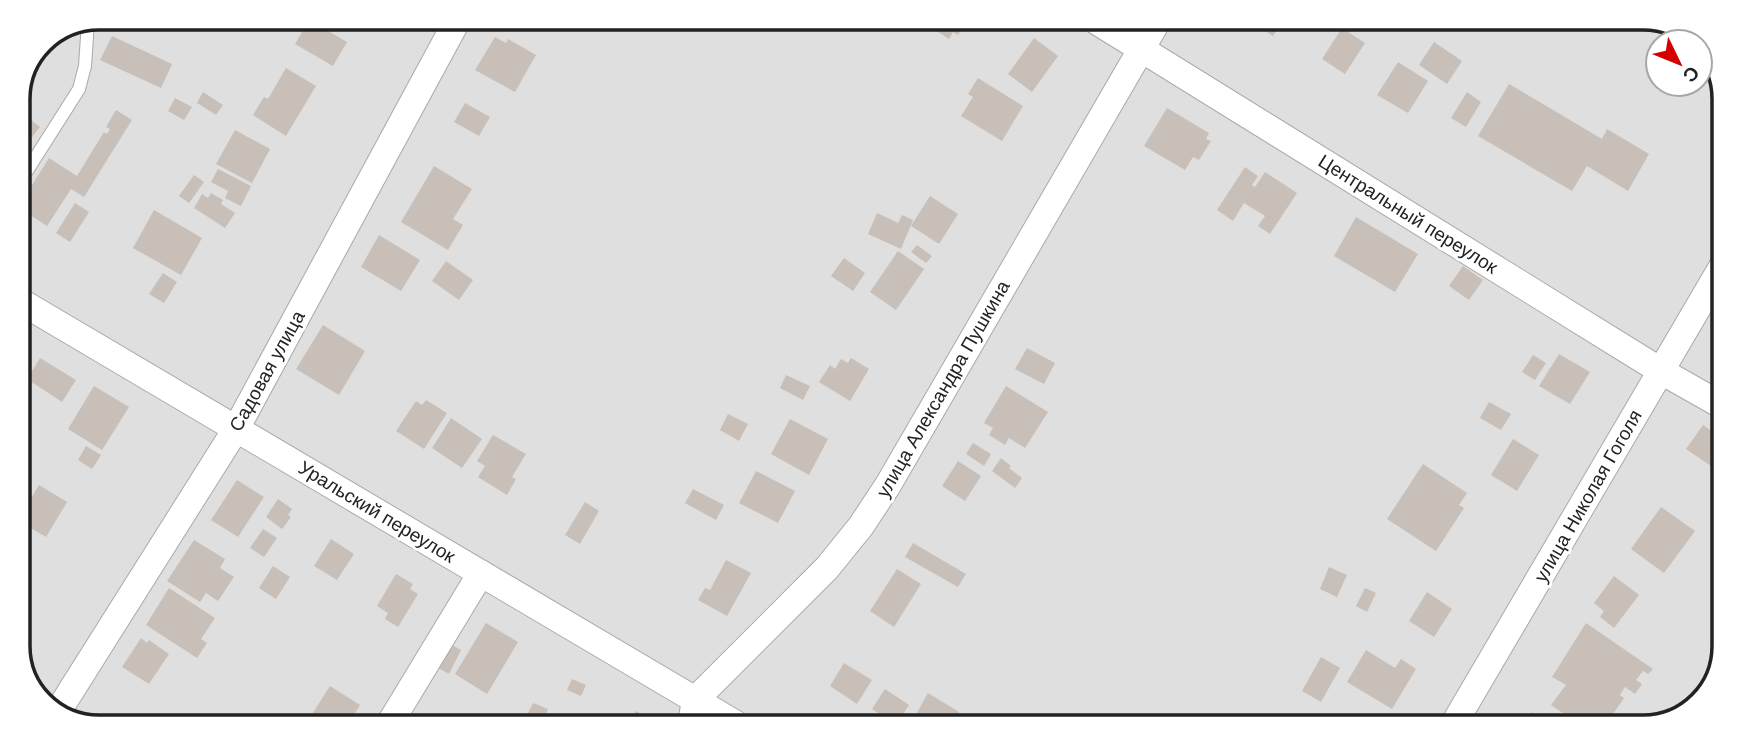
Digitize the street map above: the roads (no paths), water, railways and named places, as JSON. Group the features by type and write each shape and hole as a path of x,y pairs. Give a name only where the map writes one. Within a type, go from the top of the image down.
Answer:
{"street":[{"name":"Садовая улица","path":"62,705 236,429 452,30"},
{"name":"Центральный переулок","path":"1111,30 1661,371 1712,400"},
{"name":"улица Александра Пушкина","path":"693,712 827,568 861,526 888,485 1153,30"},
{"name":"улица Николая Гоголя","path":"1459,715 1712,284"},
{"name":"Уральский переулок","path":"30,307 481,573 693,712"},
{"path":"395,715 481,573"}],"lane":[{"path":"30,166 79,89 85,66 86,31"}]}
